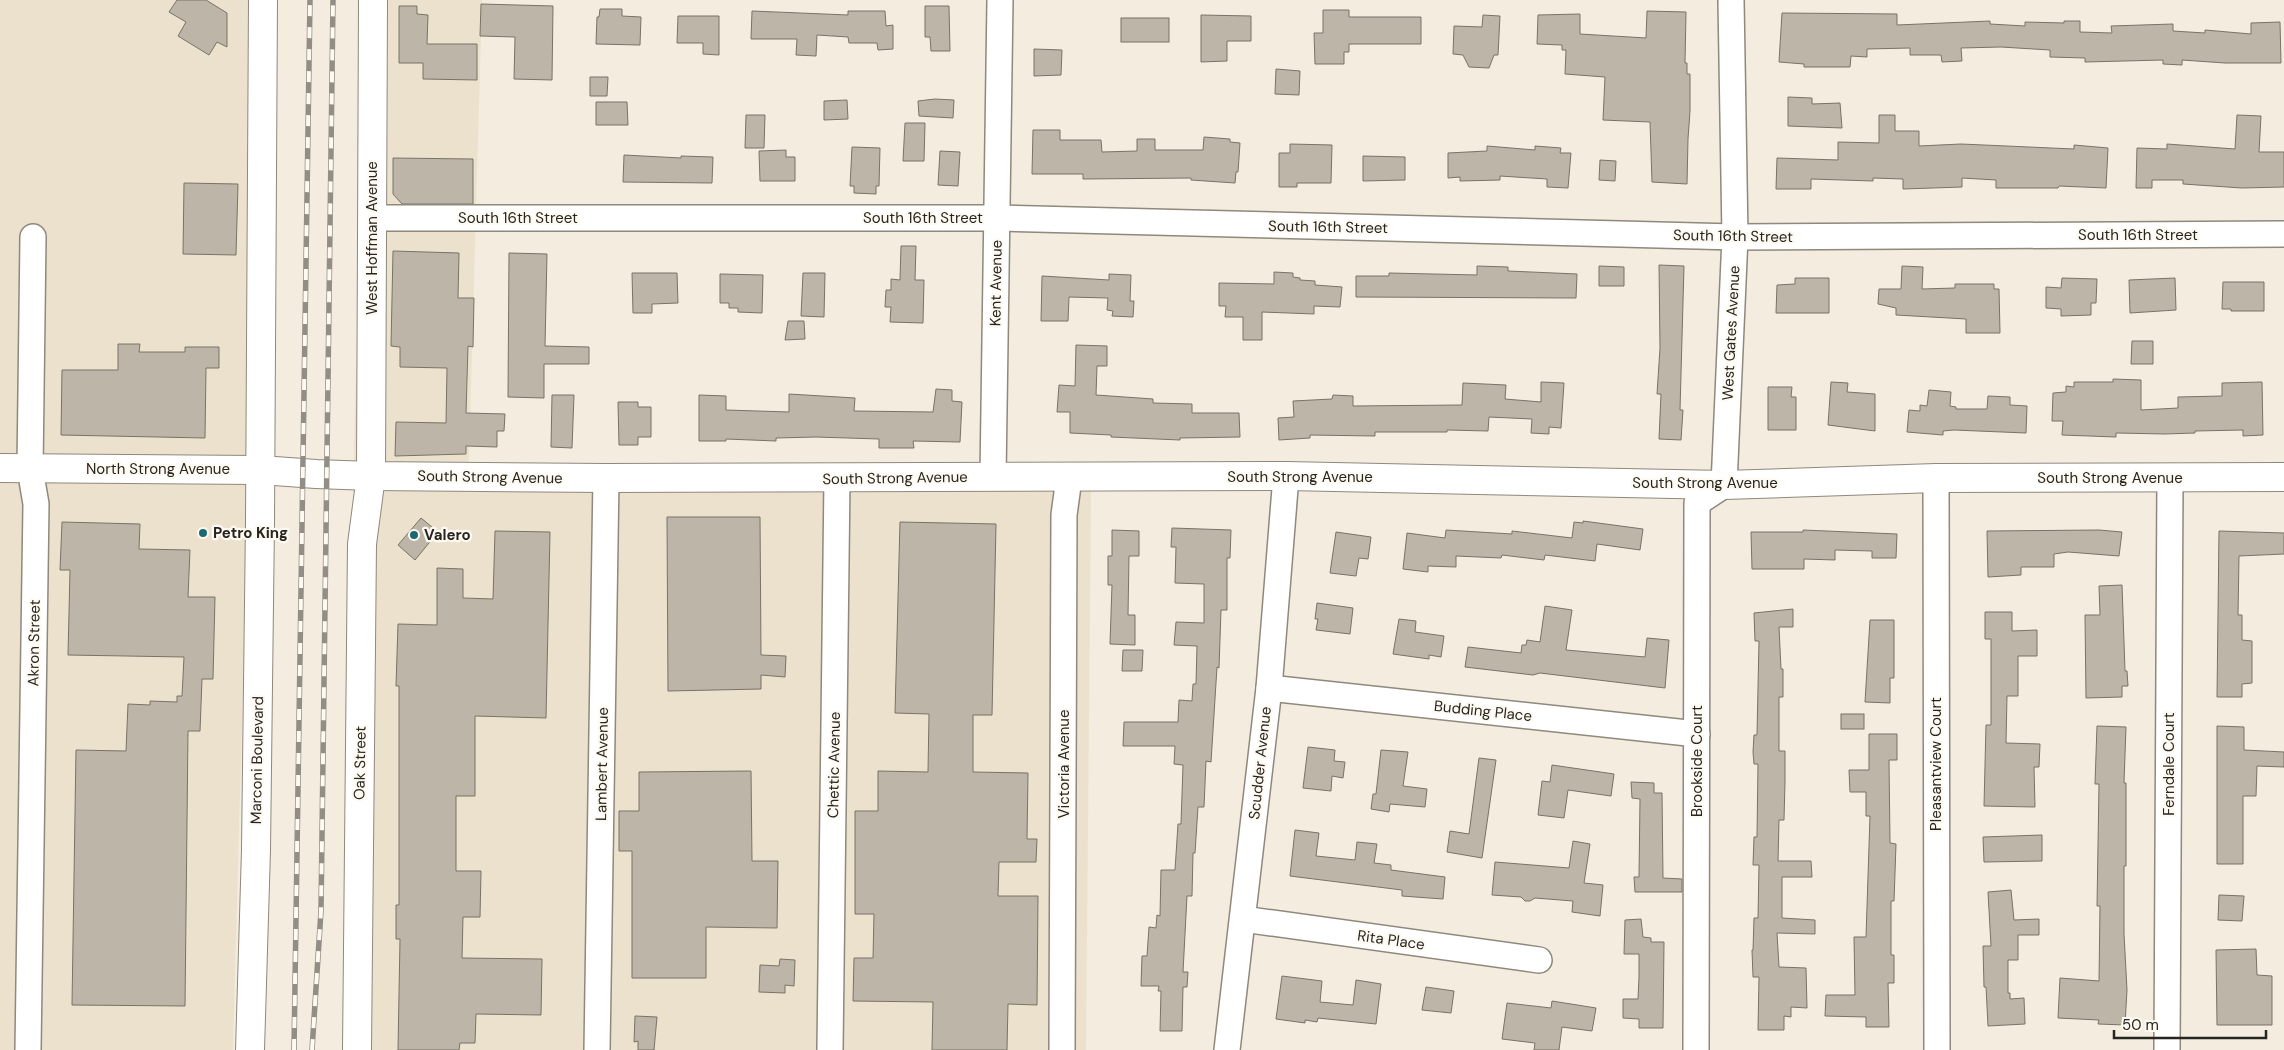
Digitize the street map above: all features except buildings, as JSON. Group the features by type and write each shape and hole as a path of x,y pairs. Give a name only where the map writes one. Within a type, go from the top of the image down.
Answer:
{"street":[{"path":"260,470 263,0"},
{"name":"West Hoffman Avenue","path":"371,476 373,0"},
{"name":"Kent Avenue","path":"993,477 1000,0"},
{"name":"West Gates Avenue","path":"1724,485 1735,237 1730,0"},
{"name":"South 16th Street","path":"372,218 997,218 1735,237 2284,234"},
{"name":"Akron Street","path":"28,1050 36,504 30,469 34,237"},
{"name":"North Strong Avenue","path":"0,468 260,470 316,474"},
{"name":"Marconi Boulevard","path":"250,1050 256,850 260,470"},
{"name":"South Strong Avenue","path":"316,474 837,479 1286,476 1724,485 1936,478 2284,477"},
{"name":"Oak Street","path":"357,1050 362,544 371,476"},
{"name":"Scudder Avenue","path":"1227,1050 1269,688 1286,476"},
{"name":"Lambert Avenue","path":"598,1050 606,478"},
{"name":"Victoria Avenue","path":"1062,1050 1064,515 1069,478"},
{"name":"Pleasantview Court","path":"1936,478 1937,1050"},
{"name":"Ferndale Court","path":"2167,1050 2170,478"},
{"name":"Chettic Avenue","path":"830,1050 837,479"},
{"name":"Brookside Court","path":"1696,1050 1697,503 1724,485"},
{"name":"Budding Place","path":"1269,688 1697,734"},
{"name":"Rita Place","path":"1242,919 1539,960"}],"shaded area":[{"path":"0,0 256,0 254,283 233,1050 0,1050"},
{"path":"366,0 482,0 468,492 1091,491 1086,1050 353,1050 354,446"}],"railway":[{"path":"294,1050 310,0"},
{"path":"312,1050 321,911 333,0"}],"place":[{"name":"Petro King","path":"203,533"},
{"name":"Valero","path":"414,535"}]}
